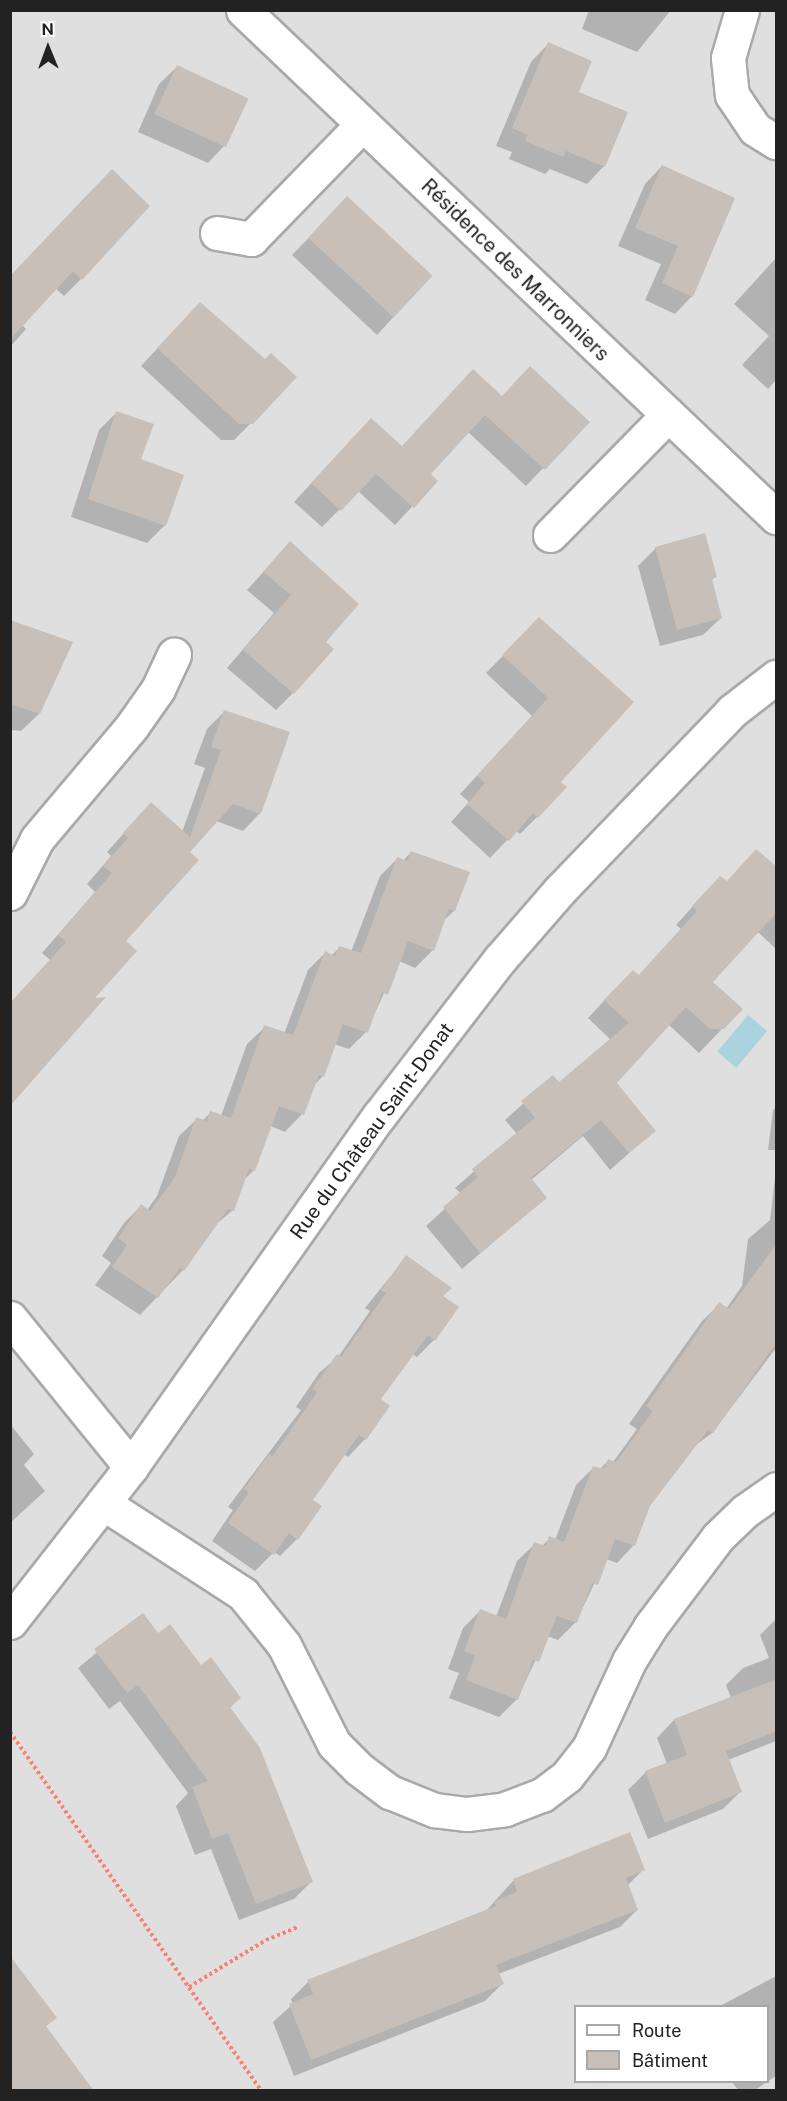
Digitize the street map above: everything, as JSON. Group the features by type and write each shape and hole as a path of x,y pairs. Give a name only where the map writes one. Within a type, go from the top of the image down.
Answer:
{"street":[{"name":"Résidence des Marronniers","path":"243,10 667,416 777,516"},
{"path":"742,10 728,58 732,95 755,129 777,142"},
{"path":"217,233 251,239 362,124"},
{"path":"550,535 667,416"},
{"path":"10,893 38,839 132,726 158,689 174,655"},
{"name":"Rue du Château Saint-Donat","path":"10,1622 131,1467 379,1116 500,959 560,890 732,711 777,677"},
{"path":"10,1318 131,1467"},
{"path":"103,1503 250,1602 284,1645 334,1744 359,1769 390,1791 423,1805 467,1814 506,1809 542,1795 567,1776 589,1748 629,1661 650,1626 718,1537 745,1511 777,1489"}],"path":[{"path":"10,1732 261,2091"},
{"path":"189,1987 266,1940 298,1928"}],"shaded area":[{"path":"11,11 776,11 776,2090 11,2090"}],"water":[{"path":"748,1015 767,1031 736,1068 717,1052"}],"building":[{"path":"548,42 592,61 579,92 628,112 605,167 566,151 563,157 525,141 528,135 512,128"},
{"path":"177,65 249,98 226,147 154,114"},
{"path":"662,165 735,198 693,297 662,283 678,246 635,228"},
{"path":"112,169 150,206 82,280 73,271 10,340 10,276"},
{"path":"347,196 433,276 394,317 308,238"},
{"path":"200,302 265,359 271,353 297,377 253,424 239,424 157,348"},
{"path":"530,366 590,422 545,470 485,415 431,474 438,481 414,508 376,474 341,511 311,483 371,418 402,446 473,369 502,396"},
{"path":"116,411 154,424 141,459 184,475 166,526 88,499"},
{"path":"705,533 717,577 712,579 722,618 677,630 655,547"},
{"path":"290,541 359,604 326,642 334,649 294,694 243,650 291,595 263,572"},
{"path":"539,617 634,702 561,782 567,787 538,818 533,813 509,841 467,804 485,783 477,776 548,698 502,655"},
{"path":"10,620 73,642 40,714 10,704"},
{"path":"224,710 290,732 261,814 233,804 190,852 199,860 126,941 137,951 95,998 106,997 10,1106 10,1004 66,942 58,935 112,873 103,866 128,838 123,833 151,802 190,837 221,750 211,747"},
{"path":"756,849 777,867 777,912 713,982 743,1009 724,1029 710,1029 686,1007 617,1083 656,1131 629,1153 601,1120 531,1178 547,1198 480,1253 443,1207 478,1177 472,1169 535,1118 521,1101 553,1075 559,1082 629,1023 604,1000 633,970 639,975 697,911 692,906 720,876 727,881"},
{"path":"411,851 470,872 455,911 449,909 434,951 408,941 388,995 382,992 368,1033 343,1024 324,1077 319,1075 304,1115 279,1106 255,1171 249,1169 234,1211 228,1209 184,1271 180,1268 158,1298 112,1267 127,1245 118,1238 141,1204 150,1211 175,1177 196,1117 207,1121 210,1111 231,1118 264,1025 293,1035 325,951 335,956 339,946 361,953 397,857 407,861"},
{"path":"777,1243 777,1342 713,1433 708,1430 650,1506 635,1546 615,1539 598,1585 592,1583 577,1623 557,1616 539,1662 533,1660 518,1700 466,1680 475,1656 464,1651 480,1609 506,1619 534,1542 546,1546 549,1536 564,1542 593,1466 604,1469 608,1459 616,1462 653,1411 646,1406 719,1302 729,1309"},
{"path":"406,1255 452,1288 443,1296 459,1307 435,1341 428,1335 381,1399 390,1406 366,1440 359,1435 313,1500 322,1506 298,1540 289,1533 274,1555 228,1523 249,1492 244,1489 269,1454 272,1457 317,1392 312,1389 337,1354 341,1357 386,1293 381,1290"},
{"path":"143,1613 158,1633 170,1624 201,1665 211,1657 241,1698 230,1707 260,1748 313,1882 256,1904 228,1833 212,1839 192,1787 208,1781 138,1685 127,1693 94,1649"},
{"path":"777,1679 777,1731 726,1751 742,1792 665,1823 645,1771 687,1755 674,1719"},
{"path":"630,1832 645,1870 626,1878 638,1910 496,1965 504,1984 311,2060 289,2004 313,1994 307,1980 496,1906 494,1901 517,1892 513,1879"},
{"path":"10,1956 57,2018 46,2026 94,2091 10,2091"}]}
